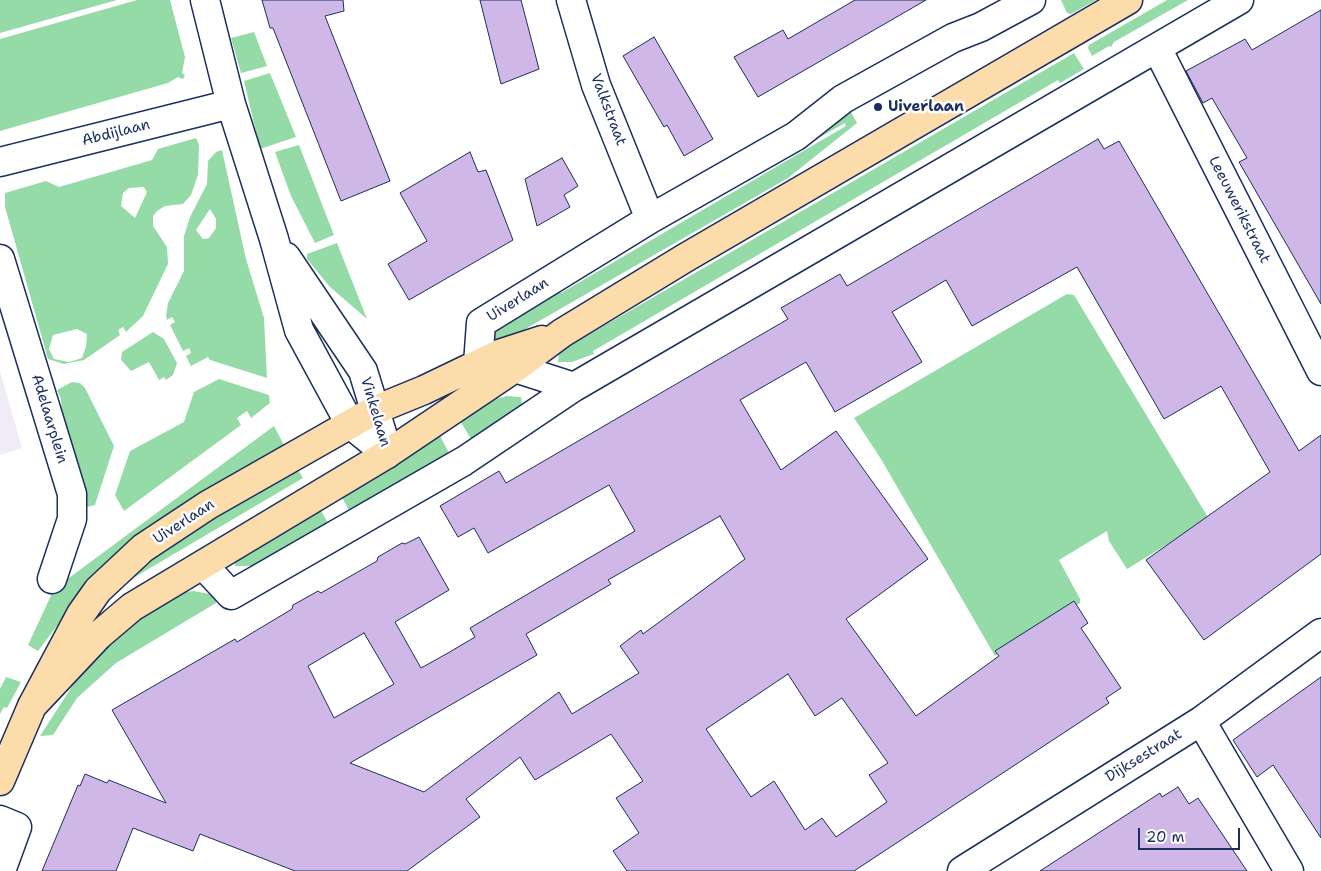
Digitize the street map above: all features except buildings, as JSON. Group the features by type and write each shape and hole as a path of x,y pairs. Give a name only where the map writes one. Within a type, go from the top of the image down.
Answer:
{"main road":[{"name":"Uiverlaan","path":"32,706 99,636 132,608 388,454 439,417 515,368 562,333 685,258 1128,0"},
{"name":"Uiverlaan","path":"0,781 32,706 81,614 98,590 118,570 168,530 375,410 499,354 562,333"}],"street":[{"name":"Vinkelaan","path":"205,0 231,104 274,239 299,330 350,424 388,454"},
{"name":"Valkstraat","path":"571,0 596,85 650,219"},
{"name":"Uiverlaan","path":"478,364 481,323 650,219 796,136 843,98 953,38 981,27 1031,0"},
{"path":"203,565 231,596 464,461 574,387 1239,0"},
{"name":"Leeuwerikstraat","path":"1157,48 1321,371"},
{"name":"Abdijlaan","path":"0,162 231,104"},
{"name":"Vinkelaan","path":"274,239 362,371 388,454"},
{"name":"Adelaarplein","path":"0,259 72,494 72,519 52,580"},
{"path":"515,368 574,387"},
{"name":"Dijksestraat","path":"962,871 1201,721 1321,633"},
{"path":"1201,721 1289,871"},
{"path":"1,871 9,824"}],"shaded area":[{"path":"0,371 22,448 0,455"}],"green space":[{"path":"0,0 117,0 0,33"},
{"path":"137,0 170,0 185,57 182,73 185,75 183,79 178,77 168,83 0,131 0,39"},
{"path":"1061,0 1096,0 1071,14 1067,13"},
{"path":"1167,0 1188,0 1114,42 1111,47 1109,46 1092,56 1088,48 1089,45"},
{"path":"254,32 267,66 241,73 231,38"},
{"path":"1074,53 1084,69 1060,83 1058,80 593,351 594,354 572,362 558,362 559,352"},
{"path":"270,73 296,137 260,149 244,81"},
{"path":"851,112 857,123 788,178 501,343 495,341 494,332 497,327 558,290 561,293 846,126 845,123 799,149"},
{"path":"196,138 199,144 198,175 191,195 183,204 165,206 153,216 153,226 167,247 168,264 143,316 126,332 123,327 118,330 120,335 84,360 64,364 48,359 5,207 5,193 46,181 59,187 152,160 158,149","holes":["144,187 147,192 135,218 121,206 123,193 129,188","77,329 87,334 82,358 69,362 54,359 49,349 53,335"]},
{"path":"299,145 334,235 315,243 291,196 275,152"},
{"path":"222,150 246,259 264,318 267,378 210,360 208,357 191,366 186,356 191,353 189,348 183,351 170,325 175,322 172,317 167,320 166,316 168,303 184,271 184,236 190,217 207,184 208,161 216,152","holes":["210,209 216,219 216,228 209,238 203,239 196,230"]},
{"path":"337,243 367,319 330,287 307,259 307,254"},
{"path":"1067,294 1074,295 1209,519 1127,569 1109,541 1107,531 1059,560 1080,599 1080,603 995,656 881,459 854,418"},
{"path":"153,332 164,339 177,363 173,375 166,380 164,377 159,380 149,362 131,371 121,360 122,352"},
{"path":"219,379 269,395 270,403 251,418 247,411 237,418 241,425 124,511 115,495 130,451 184,422 194,392"},
{"path":"72,382 80,383 85,388 114,446 95,505 83,508 62,424 61,399 57,390"},
{"path":"507,396 521,397 522,404 471,439 459,419 484,402"},
{"path":"274,426 286,449 80,595 38,651 28,645 54,589"},
{"path":"439,434 449,453 350,513 342,497"},
{"path":"296,467 303,478 128,581 127,575 178,536"},
{"path":"320,509 329,525 254,566 235,566 235,560"},
{"path":"194,591 214,595 216,603 116,663 77,698 53,735 40,736 73,685 111,642 143,615 184,592"},
{"path":"6,677 21,682 7,708 4,707 0,714 0,689"}],"place":[{"name":"Uiverlaan","path":"878,107"}]}
